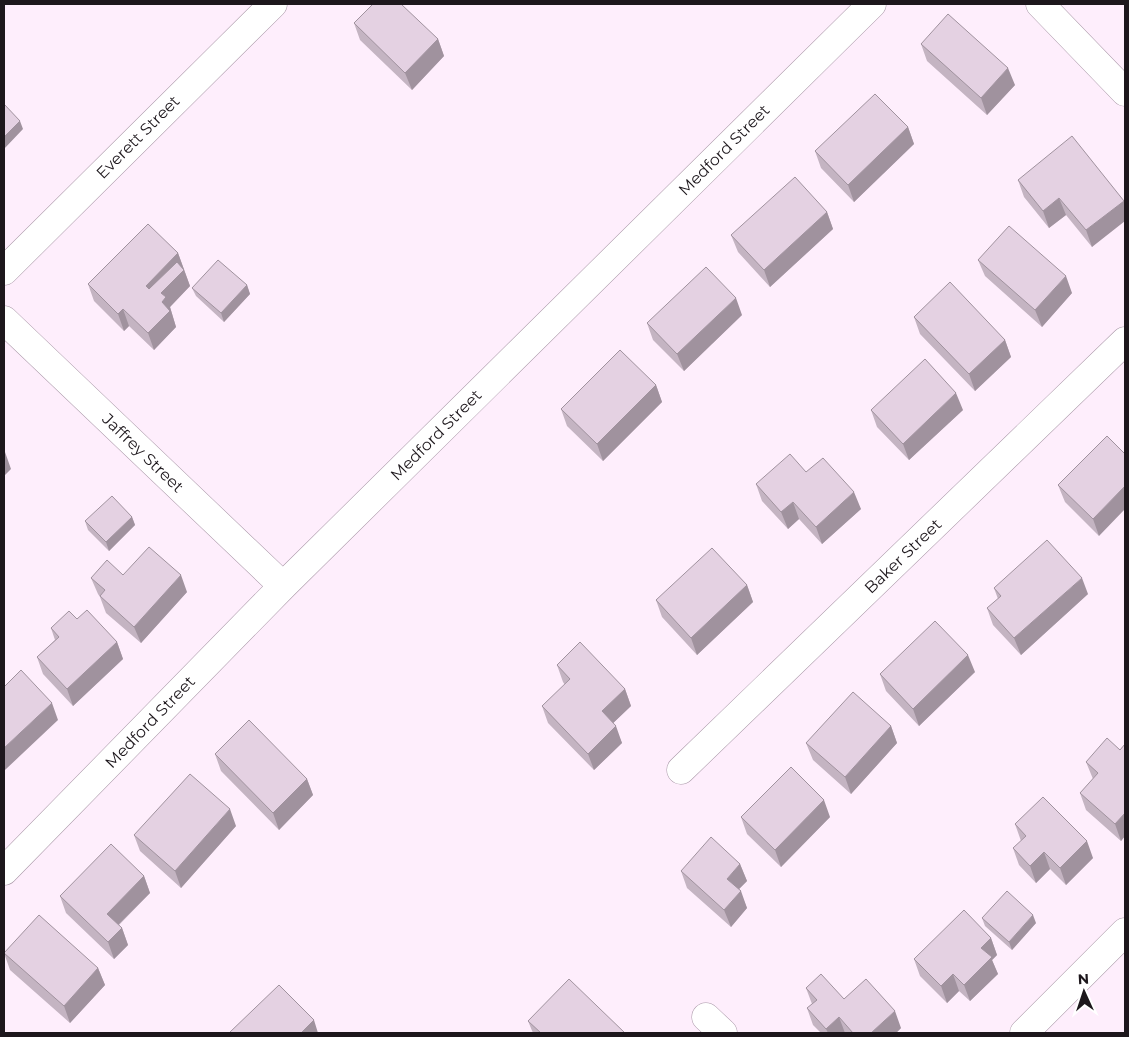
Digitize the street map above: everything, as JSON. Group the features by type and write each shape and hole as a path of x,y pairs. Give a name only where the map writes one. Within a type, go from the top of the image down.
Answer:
{"street":[{"name":"Everett Street","path":"4,271 273,4"},
{"name":"Medford Street","path":"4,871 283,586 872,4"},
{"path":"1040,4 1125,92"},
{"name":"Jaffrey Street","path":"4,320 283,586"},
{"name":"Baker Street","path":"680,770 1125,341"},
{"path":"1024,1033 1125,932"}],"building":[{"path":"373,4 401,4 438,39 405,73 354,23"},
{"path":"948,14 1008,68 981,98 921,44"},
{"path":"875,94 908,127 848,185 815,151"},
{"path":"4,104 20,121 4,137"},
{"path":"1072,136 1124,201 1086,230 1059,198 1043,211 1018,180"},
{"path":"795,177 827,212 764,270 731,235"},
{"path":"148,224 178,253 146,286 149,289 177,262 184,270 161,293 166,297 162,302 170,311 148,333 123,309 118,314 88,284"},
{"path":"1009,226 1066,276 1035,310 978,260"},
{"path":"218,260 247,285 221,313 192,288"},
{"path":"706,267 736,298 677,354 647,323"},
{"path":"950,282 1005,340 969,374 914,317"},
{"path":"620,350 656,385 597,444 561,409"},
{"path":"925,359 956,393 903,444 871,410"},
{"path":"1107,436 1125,454 1125,486 1093,519 1058,485"},
{"path":"790,454 806,472 823,458 854,492 816,527 793,502 781,512 756,484"},
{"path":"112,496 132,517 106,542 85,521"},
{"path":"1047,540 1082,578 1014,638 987,608 1001,596 994,588"},
{"path":"149,547 181,575 134,627 100,596 105,590 91,578 107,560 123,575"},
{"path":"712,548 747,585 691,638 656,600"},
{"path":"87,610 117,642 67,689 37,657 59,637 51,628 69,611 77,619"},
{"path":"935,621 968,655 913,709 880,674"},
{"path":"580,642 625,689 602,711 616,726 588,754 542,706 570,679 557,665"},
{"path":"21,670 52,703 4,748 4,687"},
{"path":"853,692 891,726 845,777 806,743"},
{"path":"249,720 307,779 273,813 215,754"},
{"path":"1107,738 1120,750 1125,744 1125,813 1115,824 1080,793 1098,773 1086,762"},
{"path":"791,767 824,800 775,850 741,817"},
{"path":"190,774 230,809 175,871 134,835"},
{"path":"1043,797 1087,841 1060,868 1044,852 1030,866 1013,848 1026,836 1015,824"},
{"path":"711,837 740,864 727,879 741,891 724,910 681,871"},
{"path":"111,844 144,876 107,914 122,928 108,942 60,896"},
{"path":"1007,891 1033,915 1009,942 982,918"},
{"path":"964,910 991,938 981,948 992,957 964,985 953,974 941,986 914,959"},
{"path":"39,915 98,968 64,1006 4,953"},
{"path":"821,974 844,999 866,979 895,1011 871,1033 853,1033 839,1017 826,1029 807,1008 817,1000 806,988"},
{"path":"569,979 625,1033 541,1033 528,1021"},
{"path":"279,985 314,1020 301,1033 229,1033"}]}
